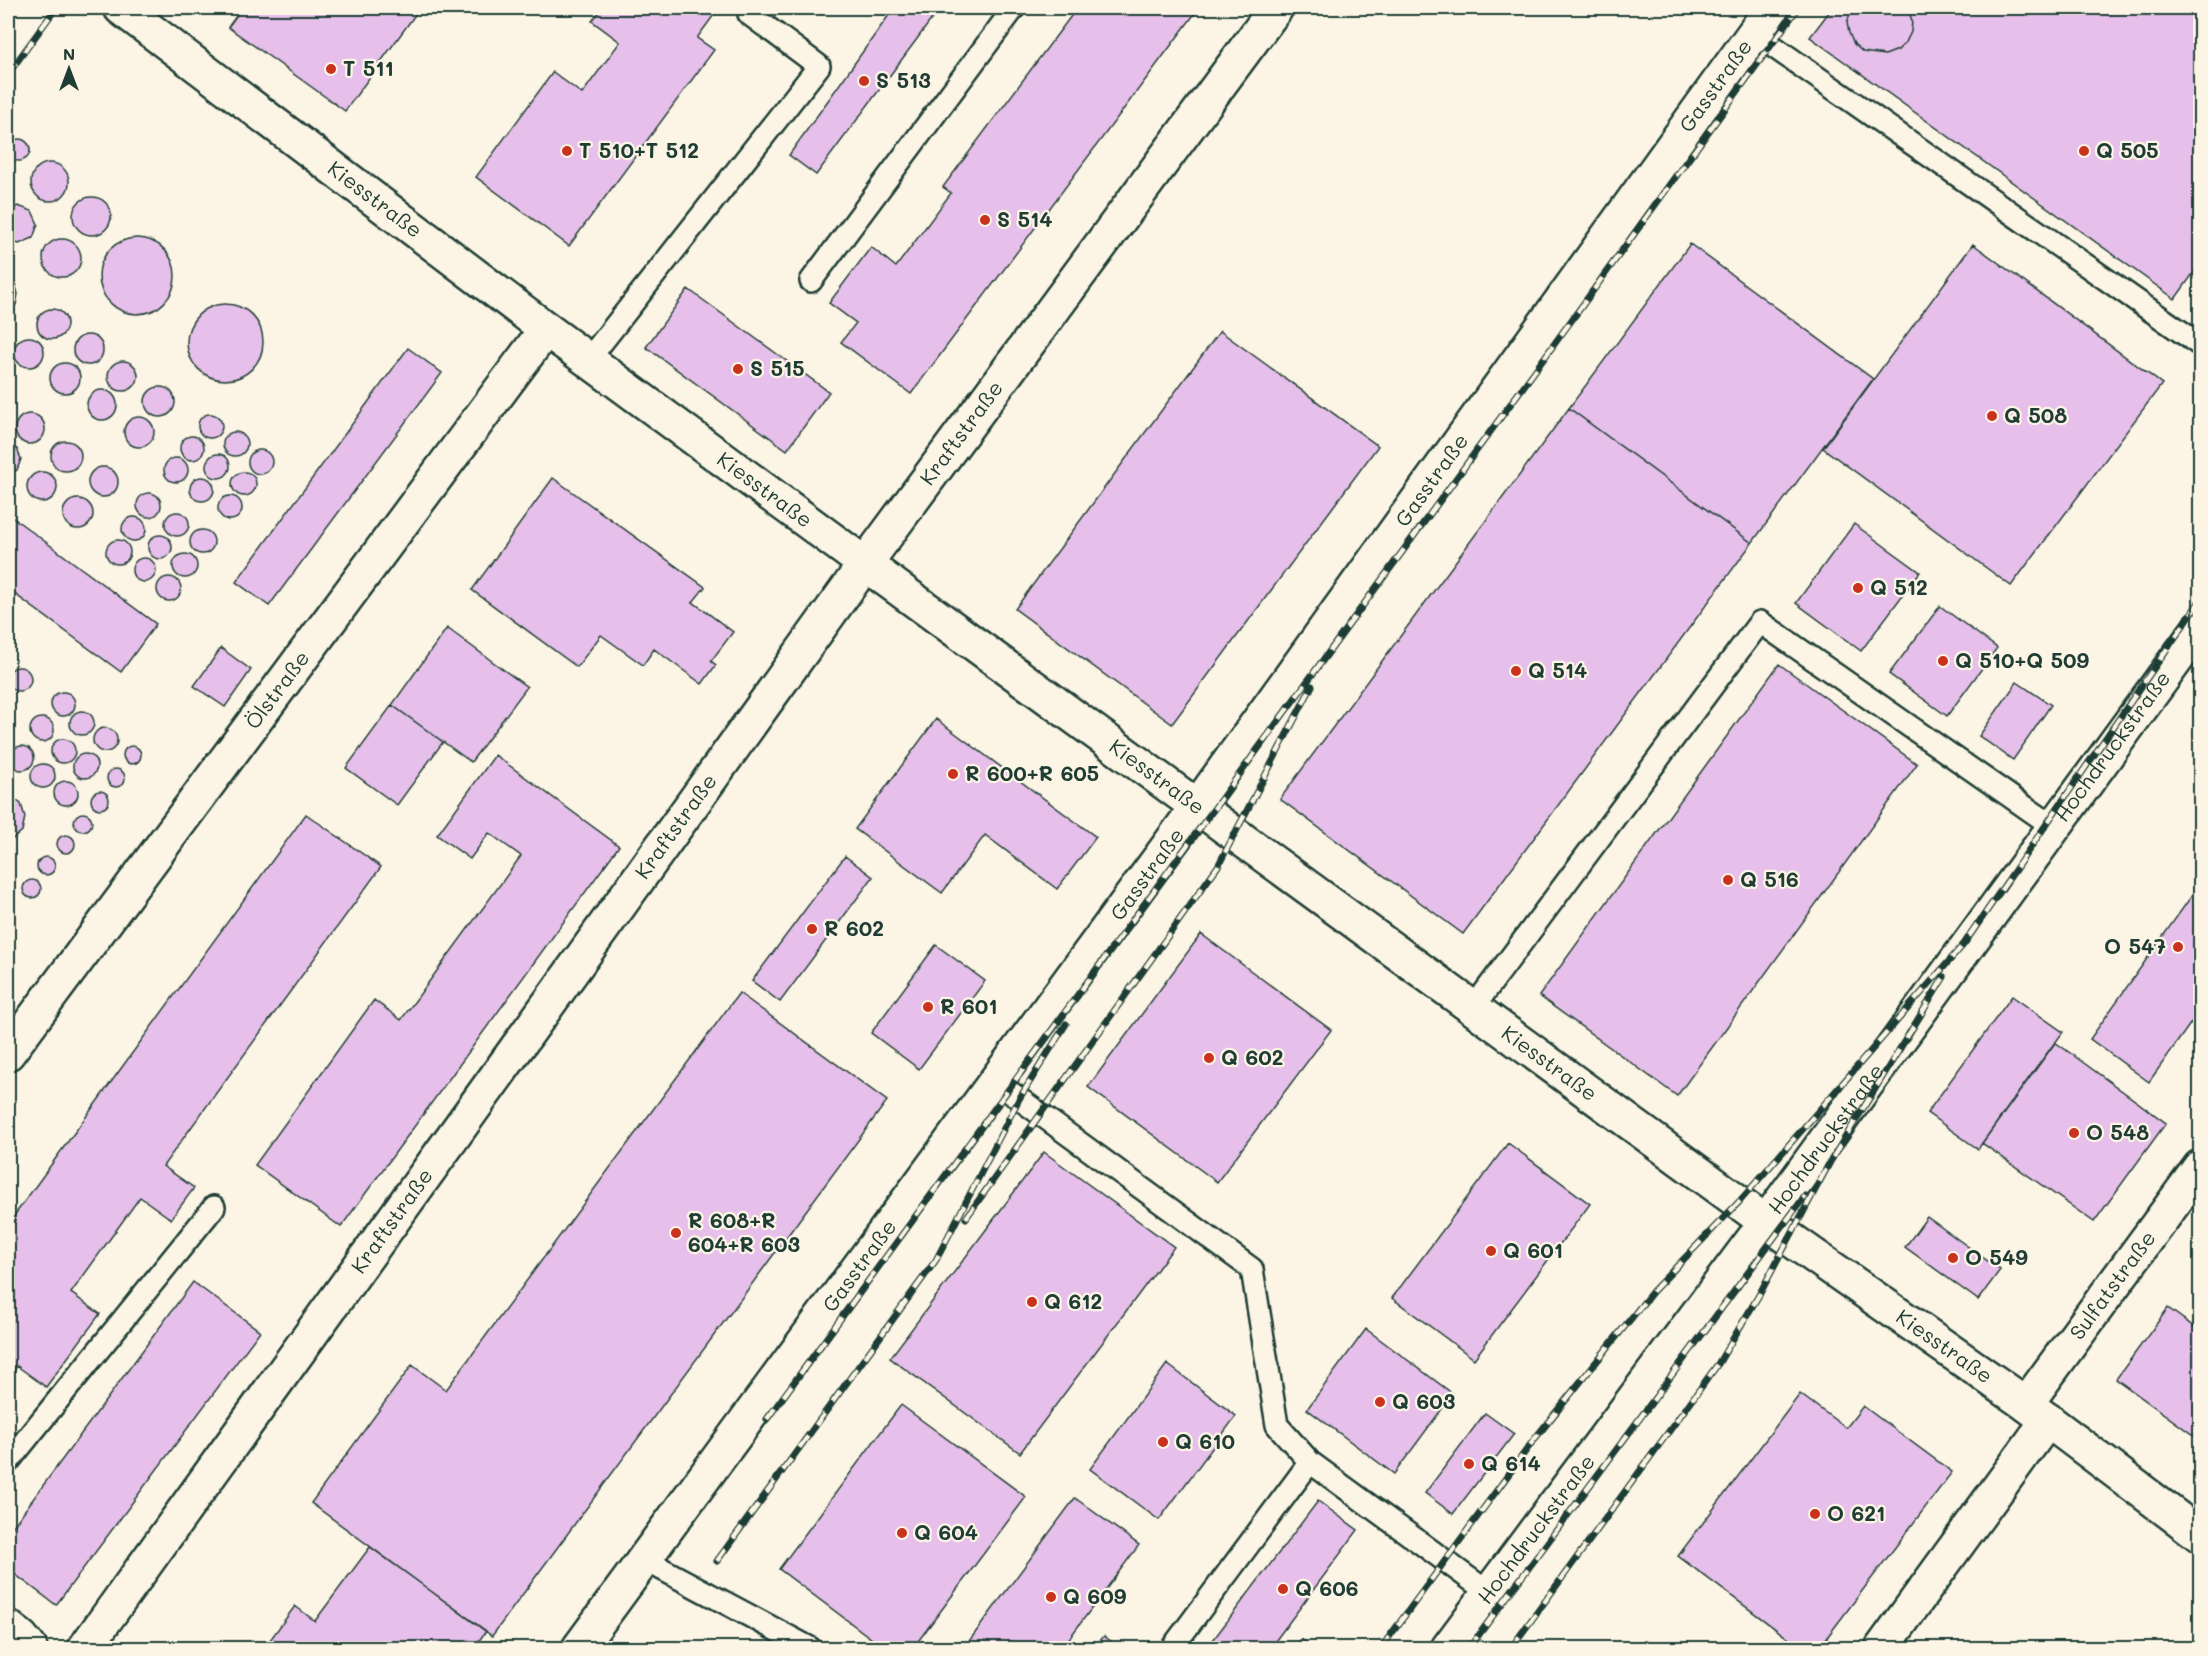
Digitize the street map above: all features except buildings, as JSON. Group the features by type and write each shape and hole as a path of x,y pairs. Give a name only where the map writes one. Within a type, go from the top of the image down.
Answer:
{"street":[{"name":"Kiesstraße","path":"121,8 546,329 865,564 1766,1222 2037,1412 2200,1535"},
{"name":"Kraftstraße","path":"85,1648 865,564 1276,8"},
{"name":"Gasstraße","path":"579,1648 1197,807 1763,20"},
{"name":"Ölstraße","path":"8,1053 546,329"},
{"name":"Hochdruckstraße","path":"1448,1648 1766,1222 2200,627"},
{"name":"Sulfatstraße","path":"1882,1648 2200,1167"},
{"path":"8,1627 30,1648"}],"lane":[{"path":"588,360 819,66 749,14 754,8"},
{"path":"811,281 1014,8"},
{"path":"1763,20 2200,345"},
{"path":"1473,1008 1760,622 2054,827"},
{"path":"995,1081 1252,1269 1277,1425 1310,1462 1489,1593"},
{"path":"8,1462 214,1207"},
{"path":"1172,1648 1310,1462"},
{"path":"645,1560 810,1648"}],"railway":[{"path":"8,14 12,8"},
{"path":"8,74 56,8"},
{"path":"767,1419 1798,8"},
{"path":"1381,1648 1533,1441 1653,1291 1739,1202 1964,944 2200,601"},
{"path":"966,1218 1218,866 1312,686"},
{"path":"1511,1648 1718,1364 1759,1295 1830,1162 1944,977"},
{"path":"717,1561 936,1260 1019,1099 1066,1024"},
{"path":"1469,1648 1805,1196"}],"place":[{"name":"T 511","path":"331,69"},
{"name":"S 513","path":"864,81"},
{"name":"T 510+T 512","path":"567,151"},
{"name":"Q 505","path":"2084,151"},
{"name":"S 514","path":"985,220"},
{"name":"S 515","path":"738,369"},
{"name":"Q 508","path":"1992,416"},
{"name":"Q 512","path":"1858,588"},
{"name":"Q 510+Q 509","path":"1943,661"},
{"name":"Q 514","path":"1516,671"},
{"name":"R 600+R 605","path":"953,774"},
{"name":"Q 516","path":"1728,880"},
{"name":"R 602","path":"812,929"},
{"name":"O 547","path":"2178,947"},
{"name":"R 601","path":"928,1007"},
{"name":"Q 602","path":"1209,1058"},
{"name":"O 548","path":"2074,1133"},
{"name":"R 608+R 604+R 603","path":"676,1233"},
{"name":"Q 601","path":"1491,1251"},
{"name":"O 549","path":"1953,1258"},
{"name":"Q 612","path":"1032,1302"},
{"name":"Q 603","path":"1380,1402"},
{"name":"Q 610","path":"1163,1442"},
{"name":"Q 614","path":"1469,1464"},
{"name":"O 621","path":"1815,1514"},
{"name":"Q 604","path":"902,1533"},
{"name":"Q 606","path":"1283,1589"},
{"name":"Q 609","path":"1051,1597"}]}
